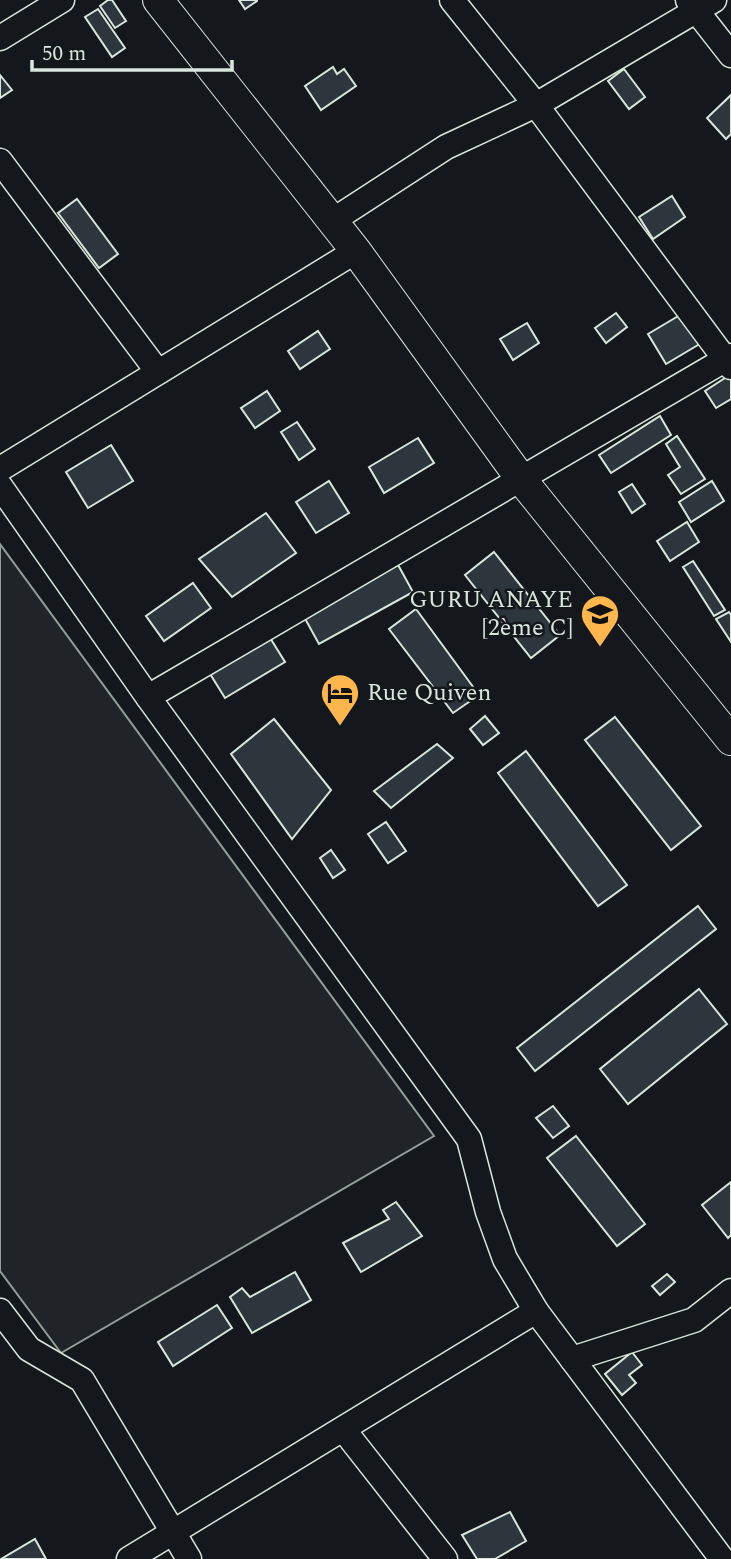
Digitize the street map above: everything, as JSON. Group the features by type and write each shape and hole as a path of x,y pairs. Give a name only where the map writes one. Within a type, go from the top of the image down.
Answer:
{"street":[{"path":"0,38 62,0"},
{"path":"158,0 356,251 520,479 728,731"},
{"path":"148,697 729,360 536,105 452,0"},
{"path":"332,221 446,147 536,105 700,4 731,55"},
{"path":"0,161 158,372"},
{"path":"0,469 356,251"},
{"path":"0,486 148,697 469,1139 488,1212 505,1259 536,1311 722,1559"},
{"path":"572,1359 694,1320 731,1291"},
{"path":"0,1311 29,1349 82,1380 189,1559"},
{"path":"129,1559 536,1311"},
{"path":"343,1429 444,1559"}],"shaded area":[{"path":"0,544 434,1136 61,1353 0,1271"}],"building":[{"path":"112,0 126,21 115,28 100,6"},
{"path":"239,0 257,0 257,1 245,9"},
{"path":"98,9 125,48 112,57 85,17"},
{"path":"333,67 337,74 344,69 356,86 321,110 305,86"},
{"path":"624,69 645,97 629,109 608,81"},
{"path":"0,75 12,90 0,98"},
{"path":"731,95 731,134 726,139 707,118"},
{"path":"672,196 685,217 653,239 639,217"},
{"path":"77,199 118,254 99,268 58,213"},
{"path":"685,312 703,342 666,364 648,334"},
{"path":"616,313 627,327 606,343 595,328"},
{"path":"527,323 539,343 513,360 500,339"},
{"path":"318,331 330,349 300,369 288,351"},
{"path":"728,376 731,380 731,399 716,408 705,391"},
{"path":"267,391 280,411 255,428 241,408"},
{"path":"660,416 671,435 611,473 599,455"},
{"path":"297,422 315,449 299,460 281,432"},
{"path":"677,436 705,479 681,494 668,475 680,467 666,444"},
{"path":"418,438 434,463 384,493 369,467"},
{"path":"111,445 133,481 88,508 66,472"},
{"path":"329,481 349,513 316,533 296,502"},
{"path":"712,481 724,501 691,522 679,502"},
{"path":"632,484 645,504 632,513 619,492"},
{"path":"266,513 296,553 232,597 199,559"},
{"path":"687,522 699,542 670,561 657,541"},
{"path":"494,552 560,635 531,658 465,575"},
{"path":"693,561 725,610 714,616 683,567"},
{"path":"397,563 413,592 319,644 303,615"},
{"path":"193,583 211,608 164,641 146,616"},
{"path":"416,609 479,695 453,713 389,629"},
{"path":"729,612 731,615 731,642 716,619"},
{"path":"267,633 285,662 225,698 207,669"},
{"path":"485,716 499,733 483,745 470,729"},
{"path":"615,717 701,826 671,850 585,740"},
{"path":"274,719 331,790 292,839 231,754"},
{"path":"437,744 453,758 391,808 374,791"},
{"path":"526,751 627,885 598,906 498,773"},
{"path":"386,822 406,851 388,863 368,834"},
{"path":"331,850 345,870 333,878 320,858"},
{"path":"698,906 716,929 535,1071 517,1048"},
{"path":"699,989 727,1024 628,1104 600,1069"},
{"path":"553,1106 569,1126 553,1138 536,1118"},
{"path":"576,1136 645,1224 617,1246 547,1158"},
{"path":"731,1182 731,1235 728,1238 702,1205"},
{"path":"396,1202 422,1236 361,1272 343,1243 389,1219 383,1210"},
{"path":"295,1272 311,1300 252,1333 230,1297 242,1288 250,1297"},
{"path":"667,1274 675,1282 660,1295 652,1286"},
{"path":"217,1305 232,1328 173,1366 158,1342"},
{"path":"632,1352 642,1365 629,1375 636,1383 622,1395 605,1374"},
{"path":"510,1512 526,1541 495,1559 477,1559 462,1535"},
{"path":"35,1539 46,1559 1,1559"}],"place":[{"name":"GURU ANAYE [2ème C]","path":"600,648"},
{"name":"Rue Quiven","path":"340,727"}]}
